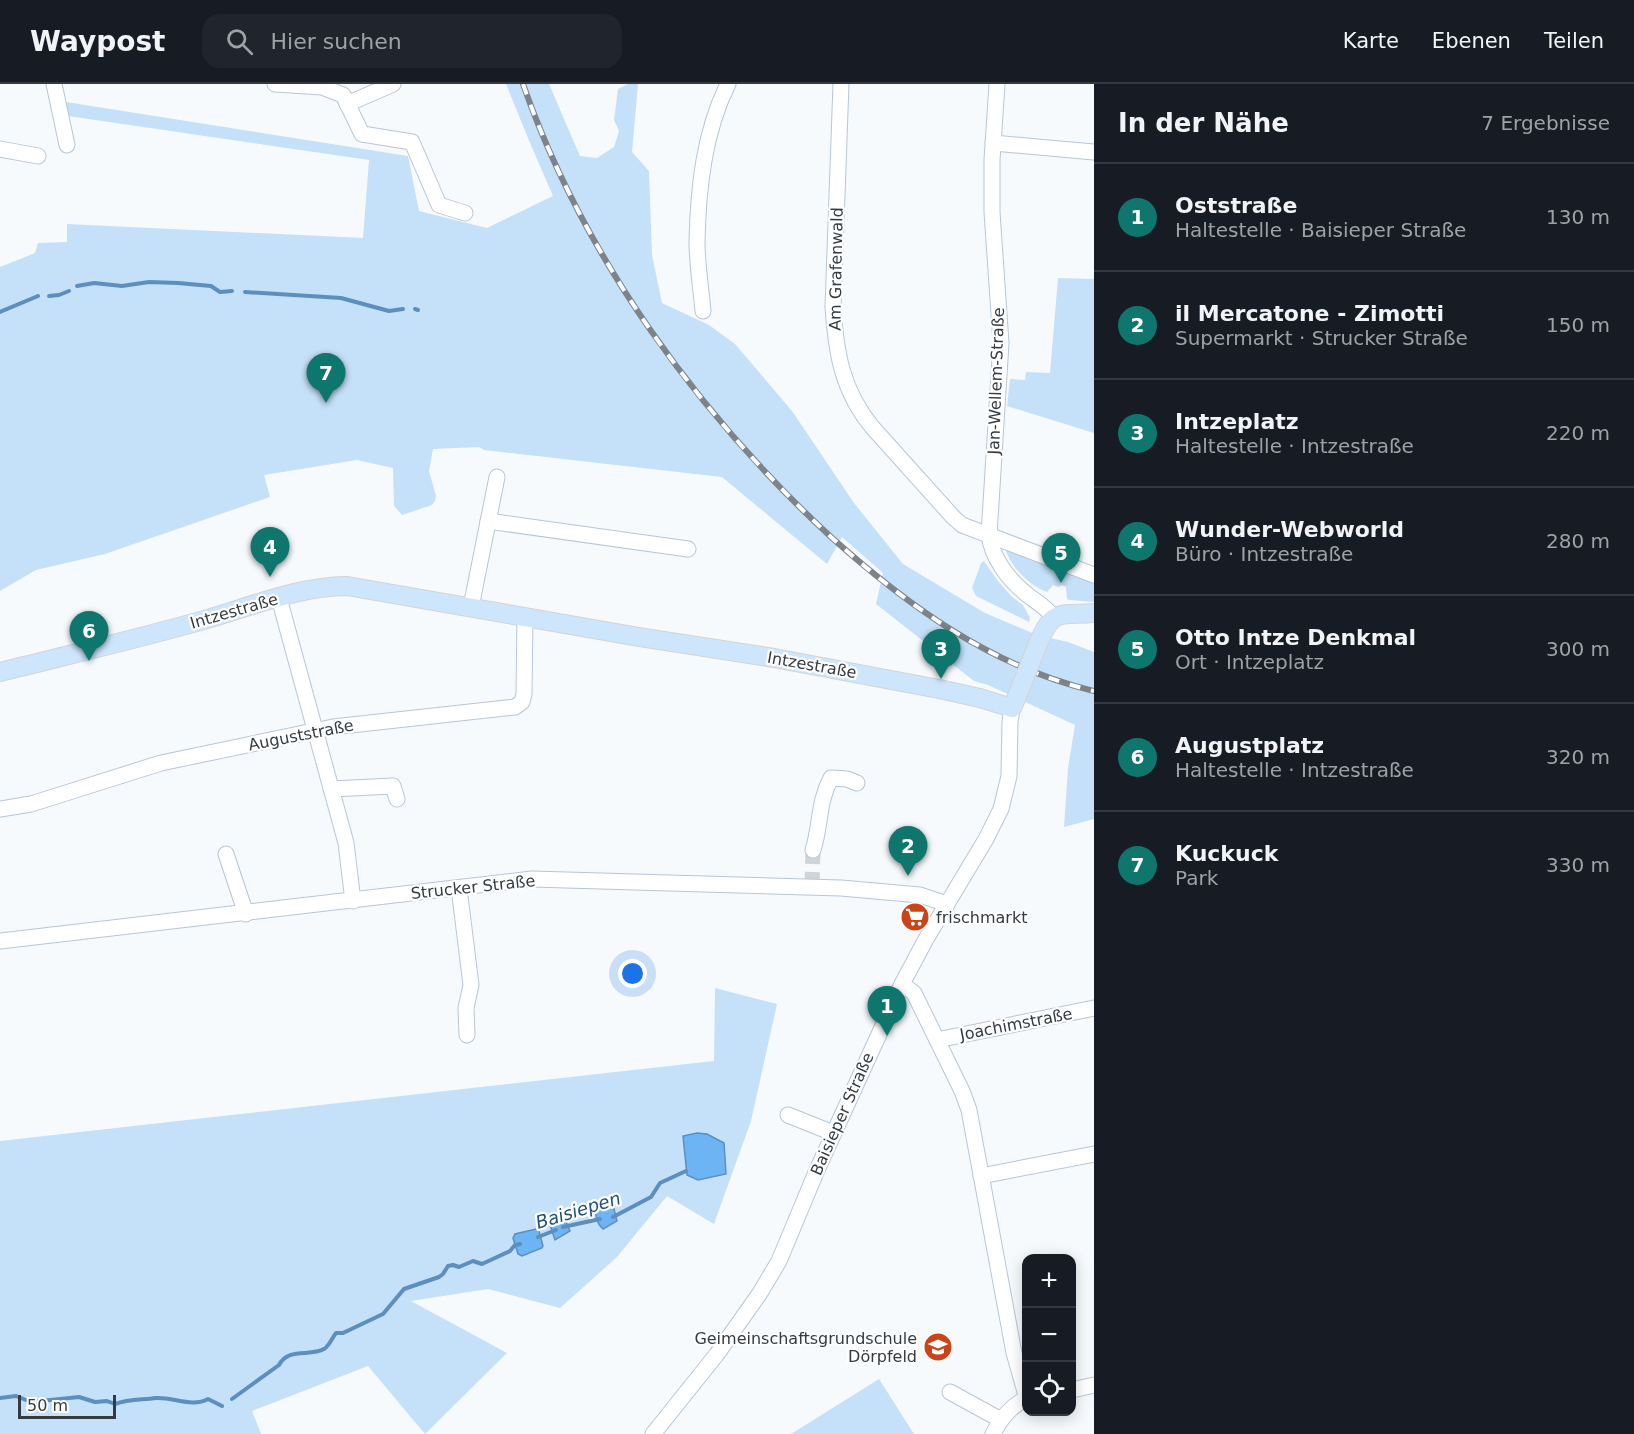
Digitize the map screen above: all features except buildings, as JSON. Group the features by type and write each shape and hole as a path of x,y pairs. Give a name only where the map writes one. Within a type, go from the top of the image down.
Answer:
{"main road":[{"name":"Intzestraße","path":"0,672 161,632 279,598 329,587 347,586 774,658 980,698 1015,701"},
{"path":"1015,701 1047,624 1053,617 1064,614 1094,613"}],"street":[{"path":"54,84 68,145"},
{"path":"275,84 322,87 343,95 362,134 412,142 439,205 465,213"},
{"path":"347,104 393,84"},
{"path":"703,311 697,242 706,144 728,84"},
{"name":"Am Grafenwald","path":"842,84 833,307 835,341 841,369 862,414 962,525 1094,575"},
{"name":"Jan-Wellem-Straße","path":"997,84 992,212 1000,342 989,535 992,549 1006,573 1053,617"},
{"path":"993,143 1094,153"},
{"path":"0,149 38,156"},
{"path":"471,607 497,477"},
{"path":"488,521 688,549"},
{"path":"279,598 346,843 353,901"},
{"name":"Auguststraße","path":"0,809 31,804 161,763 333,727 518,706 524,699 525,617"},
{"name":"Baisieper Straße","path":"657,1433 717,1354 760,1293 779,1261 833,1133 902,984 926,939 992,830 1004,800 1009,776 1010,722 1015,701"},
{"path":"813,850 818,836 822,799 831,778 847,779 857,783"},
{"path":"331,789 393,786 397,799"},
{"path":"226,854 246,914"},
{"name":"Strucker Straße","path":"0,941 532,879 831,887 920,895 947,904"},
{"path":"459,888 471,986 466,1008 466,1035"},
{"path":"902,984 914,993 966,1100 1014,1353 1022,1382"},
{"name":"Joachimstraße","path":"937,1040 1094,1008"},
{"path":"788,1115 833,1133"},
{"path":"981,1176 1094,1154"},
{"path":"1076,1390 1093,1388"},
{"path":"951,1392 1001,1420"},
{"path":"993,1434 1001,1420 1022,1400"}],"shaded area":[{"path":"506,84 549,84 580,156 597,158 614,147 619,131 614,120 618,89 628,84 638,84 632,152 649,171 652,255 662,303 709,325 735,344 792,411 854,503 903,564 985,613 1037,635 1068,642 1094,652 1094,819 1064,827 1068,768 1075,725 988,685 974,681 876,604 883,573 842,537 827,564 722,477 484,450 479,447 433,449 429,471 436,496 435,501 432,505 402,515 394,506 393,468 357,460 264,475 270,497 105,554 36,570 0,591 0,267 35,253 38,243 67,242 67,224 363,238 369,160 68,116 66,102 408,156 419,211 487,228 553,196"},
{"path":"1058,278 1094,279 1094,433 1007,406 1010,379 1025,380 1026,372 1050,373"},
{"path":"1005,548 1094,580 1094,602 1067,599 1066,587 1062,585 1058,587 1053,585 1047,592 1040,589 1016,568"},
{"path":"984,561 1011,596 1023,605 1030,618 1029,622 976,596 972,588 981,563"},
{"path":"715,988 777,1004 751,1121 714,1224 667,1196 617,1257 560,1308 488,1289 411,1301 507,1353 425,1434 368,1366 252,1411 261,1434 0,1434 0,1141 714,1061"},
{"path":"879,1379 914,1434 791,1434"}],"water":[{"path":"697,1133 707,1134 724,1143 726,1174 698,1180 687,1175 683,1136"},
{"path":"613,1205 617,1221 603,1229 598,1221 596,1209 597,1206"},
{"path":"565,1219 570,1231 555,1240 549,1222"},
{"path":"536,1229 539,1231 542,1248 522,1256 518,1254 513,1238 515,1234"}],"waterway":[{"path":"77,286 94,283 122,286 149,282 211,286 220,292 232,291"},
{"path":"49,296 69,291"},
{"path":"245,292 341,298 389,311 403,309"},
{"path":"0,312 38,296"},
{"name":"Baisiepen","path":"613,1217 651,1197 660,1183 686,1171"},
{"name":"Baisiepen","path":"563,1227 600,1219"},
{"name":"Baisiepen","path":"538,1237 556,1230"},
{"name":"Baisiepen","path":"232,1399 288,1356 324,1349 336,1333 343,1333 383,1314 404,1289 439,1277 448,1266 459,1267 473,1261 482,1264 520,1244"},
{"name":"Baisiepen","path":"0,1398 16,1396 31,1402 79,1397 95,1402 107,1401 115,1404 156,1398 189,1402 202,1402 208,1399 222,1406"}],"tunnel":[{"path":"812,887 813,850"}],"railway":[{"path":"523,84 548,148 578,210 612,270 650,329 691,385 735,439 782,489 831,537 890,587 953,631 1021,667 1094,691"}],"place":[{"name":"Kuckuck","path":"326,403"},
{"name":"Wunder-Webworld","path":"270,577"},
{"name":"Otto Intze Denkmal","path":"1061,583"},
{"name":"Augustplatz","path":"89,661"},
{"name":"Intzeplatz","path":"941,679"},
{"name":"il Mercatone - Zimotti","path":"908,876"},
{"name":"frischmarkt","path":"915,917"},
{"name":"Oststraße","path":"887,1036"},
{"name":"Geimeinschaftsgrundschule Dörpfeld","path":"938,1347"}]}
